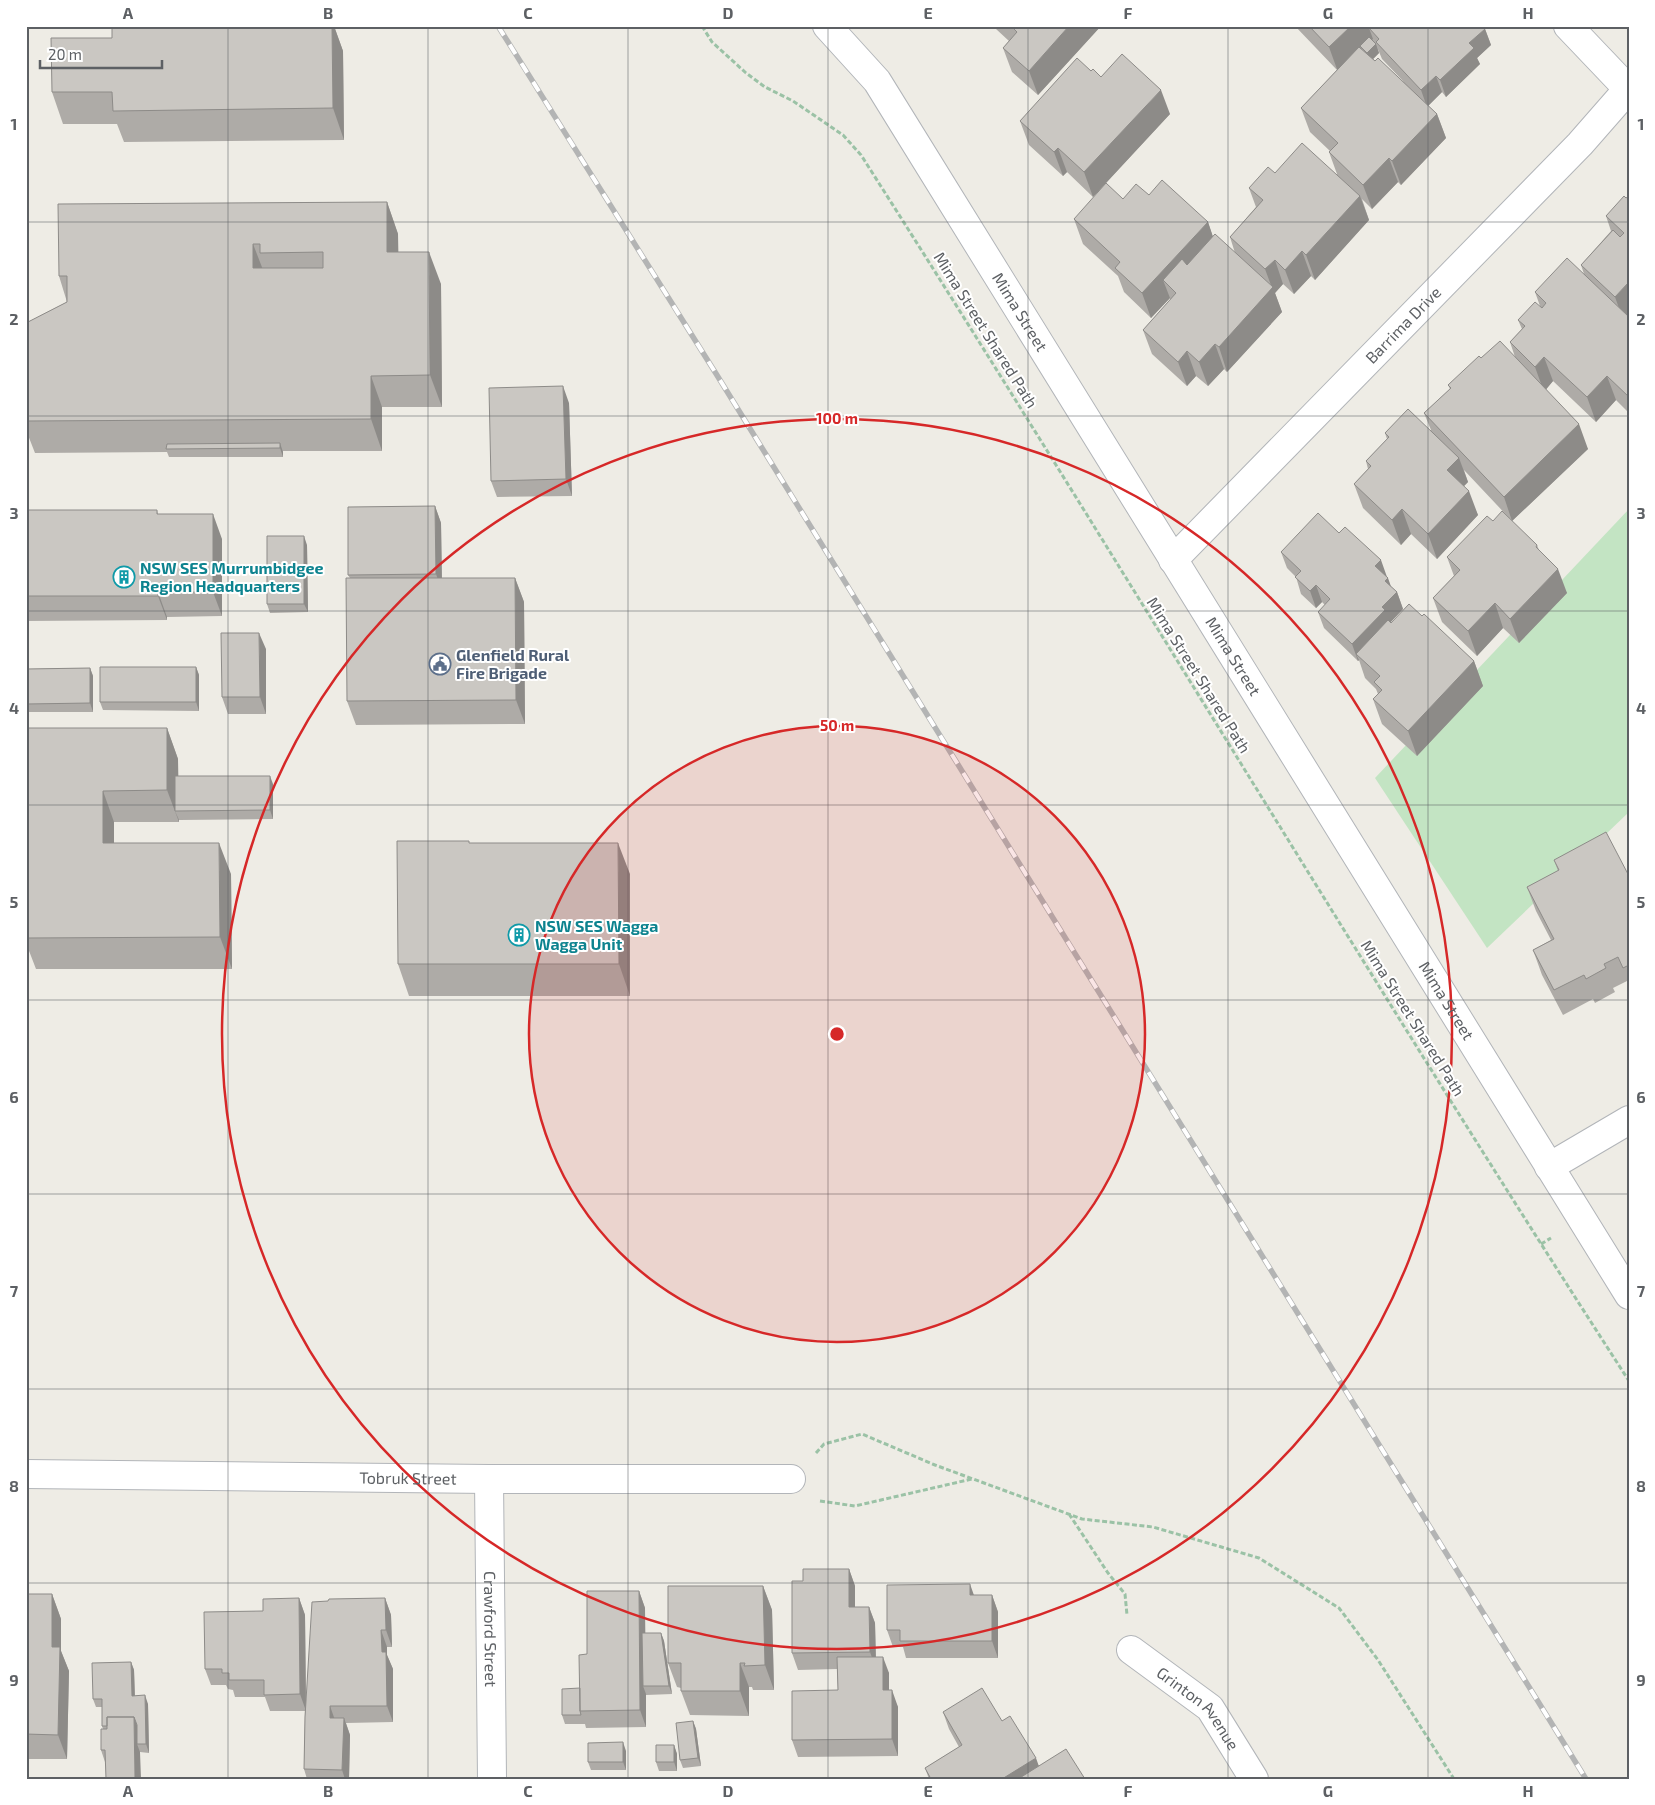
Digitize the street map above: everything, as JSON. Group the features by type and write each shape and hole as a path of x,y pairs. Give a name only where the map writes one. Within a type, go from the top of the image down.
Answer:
{"street":[{"name":"Mima Street","path":"827,26 877,81 1629,1295"},
{"path":"1568,26 1628,89"},
{"name":"Barrima Drive","path":"1173,560 1580,144 1628,89"},
{"path":"1549,1167 1629,1120"},
{"name":"Tobruk Street","path":"26,1474 489,1479 791,1479"},
{"name":"Crawford Street","path":"489,1479 492,1779"},
{"name":"Grinton Avenue","path":"1131,1650 1210,1708 1254,1779"}],"path":[{"name":"Mima Street Shared Path","path":"702,26 712,42 746,73 765,87 793,101 843,134 861,155 978,339 1282,833 1629,1381"},
{"path":"972,1479 855,1506 809,1500 791,1479 824,1444 862,1434 935,1466 972,1479 1082,1519 1152,1527 1259,1558 1339,1608 1378,1660 1454,1779"},
{"path":"1068,1514 1108,1573 1125,1594 1131,1650"}],"green space":[{"path":"1629,509 1629,812 1487,948 1375,778"}],"building":[{"path":"112,26 332,26 333,108 113,111 112,92 52,92 51,38 112,38"},
{"path":"1011,26 1069,26 1029,71 1003,48 1017,32"},
{"path":"1309,26 1351,26 1329,47"},
{"path":"1371,26 1483,26 1485,29 1469,43 1474,48 1440,80 1436,76 1421,90 1376,42 1379,39 1369,28"},
{"path":"1369,37 1376,44 1367,53 1360,46"},
{"path":"1359,47 1375,61 1378,58 1437,114 1392,161 1389,158 1363,185 1329,152 1338,143 1301,108"},
{"path":"1122,54 1161,90 1084,172 1058,148 1054,152 1020,121 1077,58 1091,71 1093,69 1101,77"},
{"path":"1302,143 1360,196 1306,255 1302,251 1285,270 1275,260 1265,269 1230,237 1263,200 1249,188 1268,167 1275,173"},
{"path":"1162,180 1208,222 1142,293 1115,268 1120,262 1074,219 1106,183 1123,199 1136,184 1149,195"},
{"path":"1624,196 1626,198 1629,196 1629,283 1615,297 1581,265 1613,230 1620,237 1624,233 1606,216"},
{"path":"387,202 387,252 429,252 430,375 371,376 371,419 26,421 26,323 67,302 67,276 59,276 58,204","holes":["253,244 260,244 260,253 323,252 323,268 253,268"]},
{"path":"1215,234 1273,287 1219,347 1215,344 1199,362 1187,351 1178,362 1143,330 1176,293 1163,280 1182,259 1187,265"},
{"path":"1567,258 1629,317 1629,397 1607,376 1587,397 1544,357 1535,367 1510,342 1525,326 1518,320 1535,302 1542,308 1546,303 1535,292"},
{"path":"1500,341 1579,424 1504,497 1424,413 1451,388 1448,385 1479,356 1481,358"},
{"path":"563,386 566,479 491,481 489,388"},
{"path":"1408,409 1459,458 1447,470 1469,491 1428,534 1402,509 1392,520 1354,484 1371,466 1366,461 1389,437 1385,433"},
{"path":"280,443 280,448 166,449 167,444"},
{"path":"435,506 436,574 348,575 348,507"},
{"name":"NSW SES Murrumbidgee Region Headquarters","path":"26,510 157,510 157,514 213,514 213,592 158,592 158,596 26,596"},
{"path":"1502,511 1537,545 1536,547 1558,569 1510,619 1495,603 1468,631 1433,598 1460,570 1447,557 1487,516 1493,521"},
{"path":"1318,513 1339,533 1345,527 1381,560 1375,566 1388,578 1385,581 1397,592 1382,607 1385,610 1352,644 1318,612 1330,599 1316,585 1310,591 1295,577 1301,571 1281,552"},
{"path":"267,536 304,536 304,604 267,604"},
{"name":"Glenfield Rural Fire Brigade","path":"346,578 515,578 516,700 347,701"},
{"path":"1409,604 1422,616 1424,614 1474,661 1408,731 1373,699 1382,690 1374,682 1380,676 1356,654 1388,620 1391,623"},
{"path":"221,633 259,633 260,697 222,697"},
{"path":"100,667 196,667 196,702 100,702"},
{"path":"90,668 90,703 26,704 26,669"},
{"path":"26,728 167,728 167,790 103,791 103,843 219,843 220,937 26,938"},
{"path":"175,776 270,776 270,810 175,811"},
{"path":"1606,832 1629,876 1629,965 1623,968 1618,957 1604,964 1606,968 1586,979 1584,975 1554,990 1533,950 1554,939 1527,887 1559,870 1554,860"},
{"name":"NSW SES Wagga Wagga Unit","path":"397,841 618,843 619,964 398,964"},
{"path":"803,1569 849,1569 849,1607 869,1607 870,1652 792,1653 792,1581 803,1581"},
{"path":"970,1584 970,1595 992,1595 992,1641 900,1641 900,1630 887,1630 887,1585"},
{"path":"668,1586 763,1586 765,1665 744,1666 745,1663 740,1663 740,1691 681,1691 681,1663 668,1663"},
{"path":"587,1591 639,1591 640,1710 580,1711 579,1655 587,1654"},
{"path":"26,1594 52,1594 52,1647 60,1647 58,1735 26,1734"},
{"path":"299,1598 300,1694 264,1695 264,1680 229,1680 229,1673 222,1673 222,1669 205,1669 204,1612 263,1611 263,1599"},
{"path":"385,1598 386,1630 381,1630 382,1652 386,1652 387,1706 330,1706 330,1718 344,1718 342,1770 304,1769 312,1602 328,1601 329,1599"},
{"path":"642,1633 661,1633 669,1686 643,1686"},
{"path":"837,1657 883,1657 883,1690 892,1690 892,1739 792,1740 792,1691 838,1690"},
{"path":"131,1662 132,1696 145,1695 146,1744 137,1744 137,1725 134,1717 107,1717 107,1726 102,1726 102,1699 93,1699 92,1663"},
{"path":"580,1688 581,1715 562,1715 562,1689"},
{"path":"982,1688 1002,1721 1010,1716 1036,1758 1002,1779 931,1779 925,1768 962,1745 943,1712"},
{"path":"107,1717 134,1717 135,1779 106,1779 105,1750 101,1750 101,1729 107,1729"},
{"path":"693,1721 698,1758 680,1760 676,1723"},
{"path":"623,1742 623,1762 588,1762 588,1743"},
{"path":"656,1745 674,1745 674,1762 656,1762"},
{"path":"1066,1749 1085,1779 1018,1779"}],"railway":[{"path":"498,26 715,372 1586,1779"}],"place":[{"name":"NSW SES Murrumbidgee Region Headquarters","path":"124,577"},
{"name":"Glenfield Rural Fire Brigade","path":"440,664"},
{"name":"NSW SES Wagga Wagga Unit","path":"519,935"}]}
